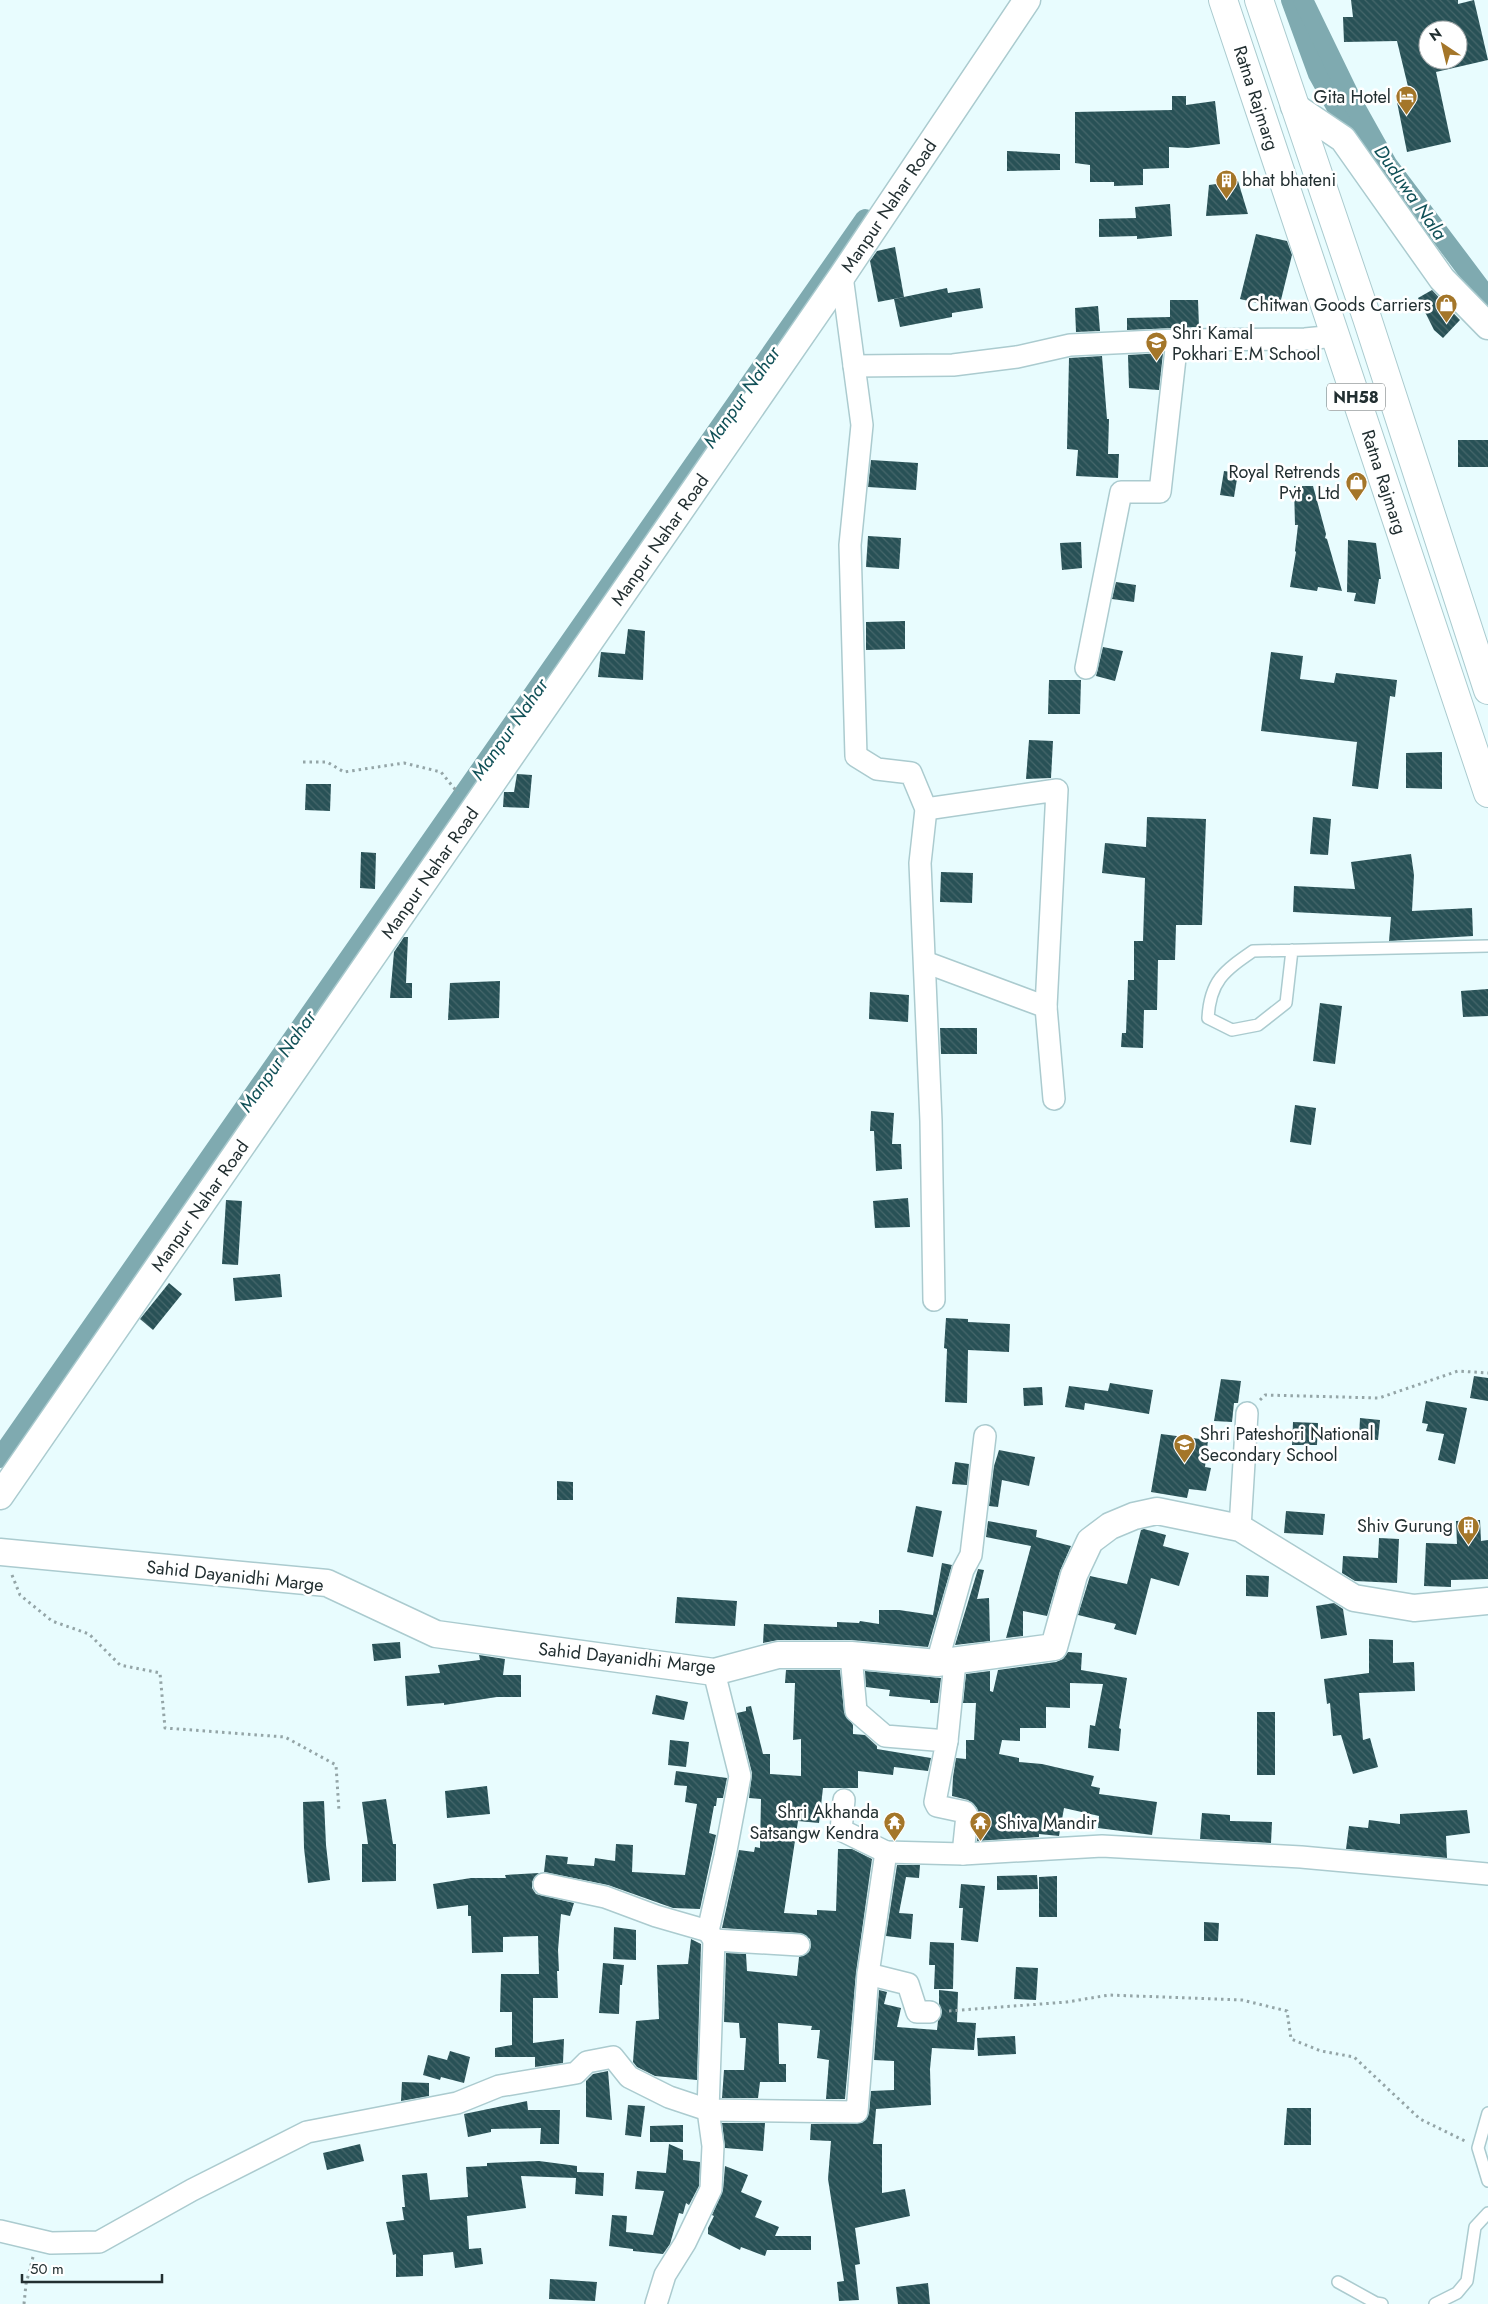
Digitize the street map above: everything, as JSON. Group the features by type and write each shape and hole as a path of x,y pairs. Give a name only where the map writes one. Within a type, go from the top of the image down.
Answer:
{"highway":[{"name":"Ratna Rajmarg","path":"1223,0 1488,793"},
{"name":"Ratna Rajmarg","path":"1259,0 1367,318 1488,690"}],"street":[{"name":"Manpur Nahar Road","path":"0,1496 842,276 1027,0"},
{"path":"1294,106 1343,140 1442,279 1488,326"},
{"path":"842,276 862,425 850,545 856,756 877,769 911,773 926,809 920,863 925,962 934,1300"},
{"path":"854,366 953,364 1017,357 1070,345 1177,340 1264,340 1336,336"},
{"path":"1086,668 1121,492 1160,492 1177,340"},
{"path":"926,809 1057,790 1046,1007 1054,1099"},
{"path":"925,962 1046,1007"},
{"path":"1240,1528 1247,1412"},
{"path":"963,1854 967,1815 965,1812 937,1806 936,1802 947,1741 946,1663 963,1570 971,1555 985,1436"},
{"name":"Sahid Dayanidhi Marge","path":"2,1553 327,1584 436,1634 714,1672 778,1655 851,1655 946,1663 1054,1647 1074,1575 1090,1541 1110,1526 1134,1516 1157,1511 1240,1528 1354,1598 1414,1608 1488,1601"},
{"path":"851,1655 856,1712 885,1736 947,1741"},
{"path":"656,2304 665,2274 685,2243 711,2189 713,2146 708,2110 711,1936 740,1776 714,1672"},
{"path":"844,1800 841,1830 886,1852 963,1854 1102,1846 1301,1857 1488,1874"},
{"path":"0,2231 51,2243 99,2242 192,2190 307,2132 457,2103 499,2086 576,2073 587,2062 613,2057 629,2077 669,2097 708,2110 857,2112 868,1974 886,1852"},
{"path":"544,1884 605,1896 711,1936 799,1945"},
{"path":"868,1974 908,1984 917,2012 930,2012"}],"lane":[{"path":"1292,950 1286,1003 1258,1025 1232,1030 1208,1018 1209,998 1225,970 1252,951 1292,950 1488,946"},
{"path":"1488,2113 1478,2148 1488,2181"},
{"path":"1435,2304 1457,2293 1467,2281 1475,2227 1488,2213"},
{"path":"1338,2282 1376,2303 1382,2304"}],"path":[{"path":"303,762 327,762 344,772 404,763 442,772 474,809"},
{"path":"1247,1412 1265,1395 1379,1398 1458,1371 1488,1373"},
{"path":"2,1553 20,1595 52,1621 89,1634 120,1666 160,1673 165,1728 285,1737 336,1765 339,1811"},
{"path":"930,2012 1067,2002 1109,1995 1242,2000 1286,2011 1291,2038 1321,2050 1354,2057 1420,2119 1478,2148"},
{"path":"24,2304 26,2284 37,2240"}],"building":[{"path":"1351,0 1458,0 1458,4 1474,0 1488,60 1468,65 1468,20 1418,20 1418,70 1445,70 1436,72 1451,142 1407,152 1397,102 1411,99 1397,41 1344,42 1343,17 1353,17"},
{"path":"1172,96 1186,96 1186,105 1215,101 1220,144 1188,148 1169,147 1169,168 1143,169 1143,185 1114,186 1114,182 1090,182 1090,165 1075,163 1075,112 1172,110"},
{"path":"1007,151 1060,154 1060,170 1007,171"},
{"name":"bhat bhateni","path":"1238,181 1248,214 1206,216 1209,185"},
{"path":"1170,204 1172,236 1137,239 1137,236 1099,237 1099,219 1136,218 1135,207"},
{"path":"1256,234 1287,241 1292,255 1279,308 1240,299"},
{"path":"895,247 904,297 878,302 870,261 877,251"},
{"path":"947,288 948,293 980,288 983,308 952,313 952,317 900,327 894,299"},
{"path":"1432,290 1460,320 1443,338 1434,330 1418,298"},
{"path":"1170,300 1198,300 1199,327 1127,330 1127,318 1170,317"},
{"path":"1098,306 1100,331 1076,332 1075,308"},
{"path":"1163,353 1159,390 1129,388 1128,355"},
{"path":"1102,356 1107,419 1109,419 1108,454 1119,454 1118,478 1076,476 1078,450 1067,449 1069,358"},
{"path":"1458,440 1488,440 1488,467 1458,467"},
{"path":"871,460 918,463 916,490 868,487"},
{"path":"1224,471 1238,473 1234,497 1220,495"},
{"path":"1294,486 1313,486 1326,534 1325,538 1327,539 1342,591 1318,587 1317,591 1290,587 1298,525 1295,525"},
{"path":"868,536 901,538 899,569 866,567"},
{"path":"1348,540 1376,543 1381,579 1379,579 1375,604 1354,601 1356,593 1347,592"},
{"path":"1081,542 1082,568 1062,570 1060,543"},
{"path":"1116,582 1136,585 1134,602 1112,599"},
{"path":"905,621 905,649 866,650 866,622"},
{"path":"628,629 645,631 643,680 598,677 601,652 625,654"},
{"path":"1103,647 1123,651 1115,681 1096,676"},
{"path":"1271,652 1303,656 1300,679 1334,683 1336,673 1397,680 1395,697 1390,696 1378,789 1352,786 1357,742 1261,731"},
{"path":"1049,680 1081,680 1080,714 1048,714"},
{"path":"1029,740 1053,741 1051,778 1026,779"},
{"path":"1442,752 1442,789 1406,788 1406,753"},
{"path":"517,774 532,775 529,808 503,807 504,792 514,792"},
{"path":"306,784 331,784 330,811 305,810"},
{"path":"1147,817 1206,819 1202,925 1176,925 1175,960 1158,960 1157,1010 1144,1010 1143,1048 1121,1047 1122,1033 1126,1033 1128,980 1134,980 1134,941 1143,941 1145,878 1102,873 1105,843 1146,847"},
{"path":"1313,817 1331,819 1328,855 1310,854"},
{"path":"361,852 376,853 375,889 360,888"},
{"path":"1411,854 1414,875 1412,911 1472,908 1473,936 1389,941 1391,917 1293,912 1294,886 1355,889 1351,862"},
{"path":"941,872 973,873 972,903 940,902"},
{"path":"404,937 408,937 406,983 412,983 412,998 390,998 394,952"},
{"path":"500,981 499,1018 448,1020 450,983"},
{"path":"1488,989 1488,1016 1463,1017 1461,991"},
{"path":"870,992 909,995 908,1022 869,1019"},
{"path":"1320,1003 1342,1006 1335,1064 1313,1061"},
{"path":"940,1028 977,1028 977,1054 941,1054"},
{"path":"1295,1105 1316,1108 1311,1145 1290,1142"},
{"path":"871,1111 894,1113 892,1144 901,1144 902,1169 876,1171 874,1131 870,1131"},
{"path":"908,1198 910,1227 875,1228 873,1201"},
{"path":"226,1200 242,1201 238,1265 222,1264"},
{"path":"280,1274 282,1297 235,1301 233,1278"},
{"path":"169,1283 182,1294 153,1330 140,1319"},
{"path":"946,1318 968,1319 968,1322 1010,1324 1009,1352 968,1350 967,1403 945,1402 947,1349 944,1348"},
{"path":"1474,1376 1488,1378 1488,1401 1470,1398"},
{"path":"1221,1379 1241,1381 1238,1403 1234,1403 1232,1422 1214,1421"},
{"path":"1110,1383 1153,1390 1149,1414 1085,1403 1084,1410 1065,1407 1069,1386 1108,1391"},
{"path":"1042,1387 1043,1405 1024,1406 1023,1388"},
{"path":"1426,1401 1467,1408 1455,1464 1438,1460 1444,1434 1426,1431 1428,1424 1422,1423"},
{"path":"1360,1418 1380,1420 1378,1440 1359,1438"},
{"path":"1293,1422 1318,1423 1317,1445 1292,1445"},
{"path":"1161,1434 1208,1440 1205,1467 1211,1468 1206,1491 1189,1489 1187,1498 1151,1492"},
{"path":"999,1450 1035,1457 1029,1486 1002,1480 998,1507 989,1506 994,1466"},
{"path":"955,1462 969,1464 967,1485 952,1484"},
{"path":"557,1481 573,1482 573,1500 557,1500"},
{"path":"916,1506 942,1511 933,1557 907,1552"},
{"path":"1286,1511 1325,1514 1323,1535 1284,1533"},
{"path":"1480,1520 1481,1541 1488,1540 1488,1579 1451,1580 1451,1587 1424,1586 1426,1543 1457,1544 1456,1521"},
{"path":"988,1521 1037,1530 1036,1537 1071,1546 1060,1571 1047,1616 1023,1611 1023,1636 1006,1638 1031,1546 986,1537"},
{"path":"1144,1529 1166,1535 1163,1546 1189,1553 1179,1586 1151,1578 1136,1635 1114,1629 1116,1624 1078,1615 1090,1576 1127,1584 1141,1530"},
{"path":"1379,1538 1399,1539 1397,1583 1355,1581 1342,1573 1343,1556 1378,1558"},
{"path":"942,1563 952,1565 928,1647 851,1640 778,1640 763,1643 764,1624 837,1627 837,1622 859,1623 860,1621 879,1624 879,1610 899,1610 933,1615"},
{"path":"978,1569 984,1570 977,1599 989,1598 990,1641 955,1645"},
{"path":"1246,1575 1269,1576 1268,1597 1246,1596"},
{"path":"677,1597 737,1601 735,1626 675,1623"},
{"path":"1334,1603 1343,1609 1347,1635 1321,1639 1316,1606"},
{"path":"1369,1639 1393,1640 1393,1663 1414,1662 1415,1691 1359,1693 1363,1740 1370,1738 1378,1767 1353,1774 1341,1735 1333,1736 1330,1703 1327,1704 1324,1679 1369,1673"},
{"path":"400,1642 401,1658 374,1661 372,1644"},
{"path":"1068,1652 1082,1653 1081,1670 1127,1678 1119,1728 1121,1729 1119,1751 1088,1748 1090,1725 1095,1726 1103,1684 1070,1683 1070,1708 1046,1707 1046,1728 1020,1728 1020,1741 1002,1740 999,1754 1019,1758 1019,1762 1042,1764 1094,1776 1091,1786 1100,1788 1099,1794 1157,1802 1152,1835 1098,1828 1099,1816 1064,1808 1059,1836 1039,1834 1039,1837 977,1841 979,1816 977,1808 968,1800 952,1796 956,1758 966,1759 966,1740 974,1740 976,1703 963,1703 966,1674 990,1671 990,1691 993,1692 998,1670 1056,1662 1063,1659"},
{"path":"479,1655 505,1659 503,1675 521,1675 521,1697 497,1697 444,1705 444,1703 407,1706 405,1676 440,1673 438,1665 480,1660"},
{"path":"786,1670 840,1670 844,1712 853,1725 853,1734 865,1735 877,1746 877,1749 931,1758 928,1771 894,1767 893,1775 858,1771 858,1788 823,1788 819,1823 798,1821 784,1913 817,1915 817,1910 836,1911 838,1849 852,1849 872,1859 856,1973 845,2099 826,2099 829,2060 817,2058 820,2030 811,2030 812,2026 778,2023 779,2064 786,2064 786,2082 760,2082 758,2098 722,2098 724,2070 744,2070 746,2038 740,2038 739,2023 724,2022 726,1953 746,1954 747,1971 797,1976 799,1957 809,1952 811,1946 810,1939 800,1933 722,1928 739,1850 754,1852 755,1847 760,1848 761,1799 749,1798 752,1773 737,1713 746,1711 746,1707 751,1706 763,1754 770,1754 770,1774 801,1776 801,1739 793,1740 795,1683 785,1683"},
{"path":"865,1671 941,1678 938,1703 930,1703 930,1700 889,1696 890,1690 866,1687"},
{"path":"656,1695 688,1702 684,1720 652,1714"},
{"path":"1257,1712 1275,1712 1275,1775 1257,1775"},
{"path":"670,1740 689,1742 686,1767 668,1765"},
{"path":"676,1771 727,1778 723,1798 717,1798 716,1806 714,1806 709,1833 716,1835 700,1909 673,1908 608,1885 544,1872 546,1855 568,1857 567,1864 594,1866 595,1858 615,1861 616,1844 633,1845 632,1872 685,1875 697,1804 685,1802 687,1786 674,1785"},
{"path":"487,1786 490,1814 447,1818 445,1791"},
{"path":"386,1799 393,1844 396,1844 396,1881 362,1882 362,1844 368,1844 362,1802"},
{"path":"324,1801 330,1880 308,1883 304,1848 303,1802"},
{"path":"1467,1810 1470,1833 1446,1836 1447,1858 1346,1849 1349,1826 1368,1828 1369,1820 1400,1824 1400,1814"},
{"path":"1202,1813 1230,1815 1230,1821 1272,1822 1271,1843 1200,1839"},
{"path":"897,1865 920,1865 919,1878 906,1877 899,1913 913,1914 911,1939 886,1936"},
{"path":"539,1873 532,1882 532,1888 536,1894 574,1903 570,1916 561,1914 558,1950 559,1971 557,1971 558,1998 533,1998 533,2043 564,2039 563,2063 535,2067 535,2057 495,2057 495,2048 512,2045 512,2012 500,2012 501,1974 539,1974 538,1936 503,1937 503,1952 472,1953 471,1916 468,1916 468,1905 437,1909 433,1884 471,1878 506,1878 505,1875"},
{"path":"1037,1875 1038,1889 997,1890 997,1876"},
{"path":"1057,1876 1057,1917 1039,1917 1039,1877"},
{"path":"961,1884 985,1886 978,1942 961,1940 963,1908 959,1908"},
{"path":"1204,1922 1219,1923 1218,1941 1204,1941"},
{"path":"614,1927 636,1930 636,1960 613,1959"},
{"path":"691,1939 701,1944 697,2080 655,2076 637,2067 633,2062 636,2021 659,2019 657,1965 688,1964"},
{"path":"930,1942 954,1943 953,1989 934,1989 935,1965 929,1965"},
{"path":"603,1963 624,1965 622,1985 620,1985 619,2014 599,2013"},
{"path":"1016,1967 1038,1968 1036,2000 1014,1999"},
{"path":"879,1990 887,1992 884,2004 901,2008 897,2027 937,2030 942,2012 939,2004 939,1990 958,1992 957,2022 976,2023 974,2050 932,2048 930,2069 931,2105 876,2109 873,2144 882,2144 882,2193 905,2189 910,2216 855,2228 860,2264 855,2265 859,2300 839,2301 837,2282 844,2281 828,2179 831,2141 810,2140 811,2124 862,2123 869,2113 871,2091 894,2090 894,2061 874,2060"},
{"path":"1015,2036 1016,2054 978,2056 977,2038"},
{"path":"450,2051 470,2057 464,2083 441,2077 440,2080 423,2075 428,2055 447,2060"},
{"path":"608,2071 612,2120 586,2117 586,2081 593,2074"},
{"path":"402,2082 429,2083 429,2096 401,2101"},
{"path":"527,2101 528,2110 560,2110 559,2144 540,2144 541,2128 491,2129 491,2132 468,2137 464,2114"},
{"path":"628,2105 645,2106 641,2137 625,2135"},
{"path":"1287,2108 1311,2108 1311,2145 1284,2145"},
{"path":"722,2123 765,2123 763,2151 725,2148"},
{"path":"683,2125 683,2142 650,2142 650,2126"},
{"path":"360,2144 364,2161 327,2170 323,2153"},
{"path":"669,2144 683,2150 683,2160 700,2162 699,2186 689,2205 686,2203 683,2214 679,2213 670,2244 663,2254 609,2246 612,2215 627,2216 626,2232 653,2235 664,2191 635,2189 637,2171 666,2173"},
{"path":"539,2161 577,2166 577,2172 604,2173 603,2196 575,2194 576,2178 521,2176 526,2208 467,2216 469,2249 481,2248 483,2264 455,2268 453,2252 423,2255 423,2276 396,2277 396,2254 393,2255 386,2222 404,2220 402,2207 405,2207 402,2175 427,2173 430,2200 468,2197 466,2167 487,2166 487,2163"},
{"path":"725,2166 748,2175 741,2192 762,2201 755,2217 779,2227 775,2236 811,2236 811,2250 767,2250 765,2256 741,2247 740,2250 708,2234 708,2228 714,2216 712,2215 723,2190"},
{"path":"550,2279 597,2282 595,2301 549,2299"},
{"path":"928,2283 930,2304 898,2304 896,2287"}],"waterway":[{"path":"1291,0 1318,74 1360,150"},
{"name":"Duduwa Nala","path":"1304,2 1354,105 1387,164 1488,298"},
{"name":"Manpur Nahar","path":"0,1458 865,219"}],"place":[{"name":"Gita Hotel","path":"1407,116"},
{"name":"bhat bhateni","path":"1226,199"},
{"name":"Chitwan Goods Carriers","path":"1447,324"},
{"name":"Shri Kamal Pokhari E.M School","path":"1156,362"},
{"name":"Royal Retrends Pvt . Ltd","path":"1356,501"},
{"name":"Shri Pateshori National Secondary School","path":"1184,1463"},
{"name":"Shiv Gurung","path":"1469,1545"},
{"name":"Shri Akhanda Satsangw Kendra","path":"895,1841"},
{"name":"Shiva Mandir","path":"981,1842"}]}
